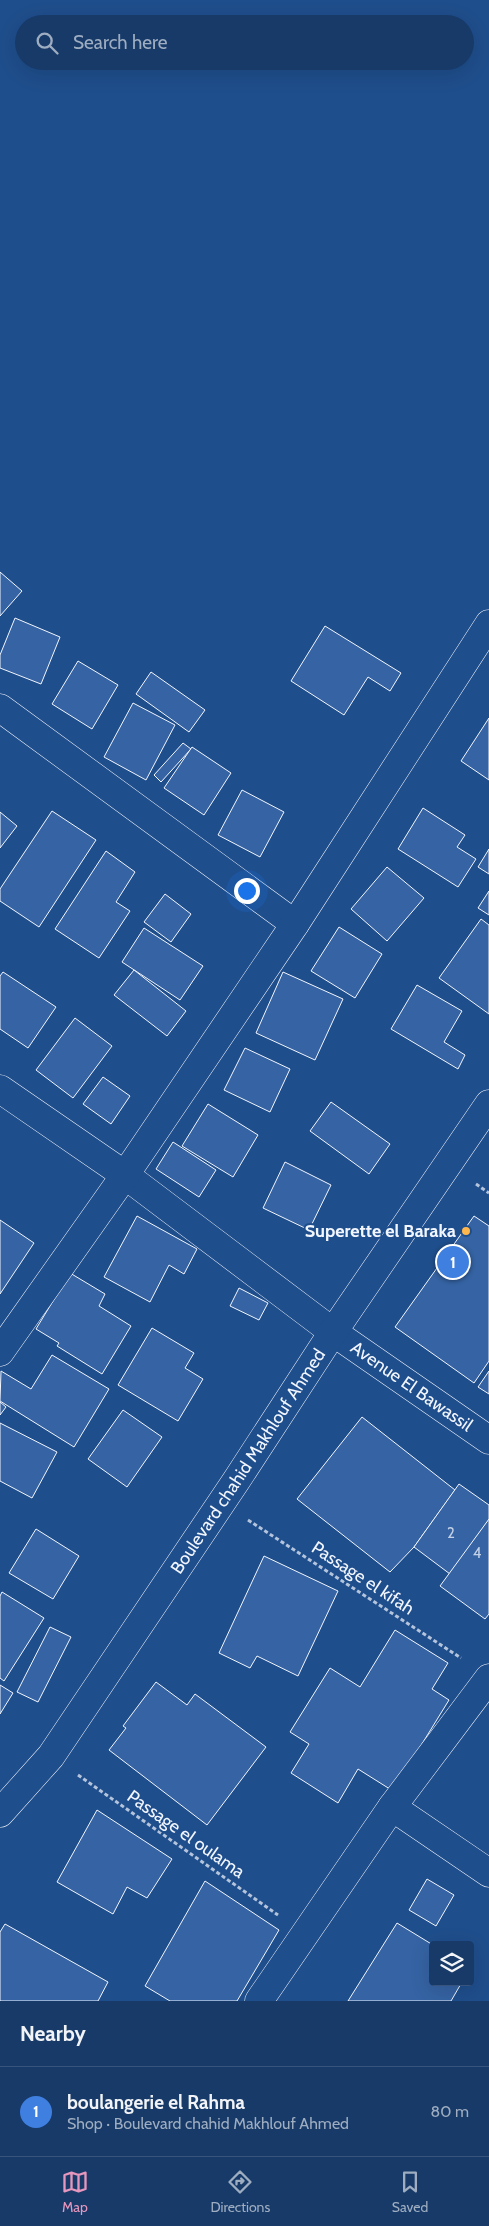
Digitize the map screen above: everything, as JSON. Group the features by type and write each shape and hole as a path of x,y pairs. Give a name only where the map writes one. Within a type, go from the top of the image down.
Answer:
{"street":[{"path":"0,1352 125,1175 295,924 489,624"},
{"path":"0,708 295,924"},
{"name":"Avenue El Bawassil","path":"0,1089 125,1175 333,1332 489,1440"},
{"name":"Boulevard chahid Makhlouf Ahmed","path":"0,1813 51,1756 222,1502 333,1332 489,1104"},
{"path":"259,2001 392,1807 489,1678"},
{"path":"392,1807 489,1873"}],"path":[{"name":"Passage el kifah","path":"222,1502 464,1660"},
{"name":"Passage el oulama","path":"51,1756 305,1934"}],"building":[{"path":"0,572 22,591 0,616"},
{"path":"15,618 60,637 41,684 0,668 0,655"},
{"path":"325,626 401,673 390,691 368,677 344,715 291,681"},
{"path":"78,661 118,685 92,729 52,704"},
{"path":"151,672 205,710 189,732 136,694"},
{"path":"133,703 175,725 146,780 104,757"},
{"path":"489,718 489,780 461,761"},
{"path":"183,743 191,749 161,782 154,775"},
{"path":"192,747 231,773 204,815 164,788"},
{"path":"242,790 284,812 260,857 218,835"},
{"path":"423,808 465,835 457,847 476,859 458,887 398,849"},
{"path":"52,811 96,840 39,927 0,901 0,889"},
{"path":"0,812 17,826 0,848"},
{"path":"489,849 489,874 478,867"},
{"path":"106,851 135,872 116,902 130,911 99,958 55,929"},
{"path":"387,867 424,898 387,941 351,909"},
{"path":"489,891 489,915 478,908"},
{"path":"165,894 191,914 171,942 144,922"},
{"path":"481,919 489,925 489,1014 439,978"},
{"path":"339,927 382,954 355,998 311,971"},
{"path":"144,928 203,966 180,1000 122,962"},
{"path":"134,970 186,1011 167,1036 114,995"},
{"path":"3,972 56,1007 28,1048 0,1029 0,976"},
{"path":"283,972 343,999 315,1060 256,1033"},
{"path":"417,985 462,1011 444,1042 465,1055 458,1069 391,1029"},
{"path":"75,1018 112,1046 73,1098 36,1070"},
{"path":"245,1048 290,1069 270,1112 224,1090"},
{"path":"103,1077 130,1096 111,1124 83,1104"},
{"path":"331,1102 390,1144 369,1174 310,1131"},
{"path":"208,1104 258,1135 233,1177 182,1146"},
{"path":"173,1142 216,1170 199,1197 156,1169"},
{"path":"285,1162 331,1185 309,1230 263,1208"},
{"path":"137,1216 197,1249 184,1274 169,1265 150,1302 104,1277"},
{"path":"474,1216 489,1226 489,1361 474,1383 395,1327"},
{"path":"0,1220 34,1243 0,1294"},
{"path":"70,1273 105,1294 99,1306 131,1326 102,1374 57,1346 59,1343 36,1329"},
{"path":"239,1288 268,1303 259,1320 230,1306"},
{"path":"152,1328 194,1353 185,1368 203,1379 178,1421 118,1385"},
{"path":"52,1355 109,1389 74,1447 0,1401 1,1371 31,1389"},
{"path":"489,1371 489,1394 478,1387"},
{"path":"0,1402 6,1407 0,1415"},
{"path":"123,1410 162,1437 127,1487 88,1459"},
{"path":"362,1417 455,1490 414,1547 390,1572 297,1499"},
{"path":"0,1423 57,1452 32,1498 0,1481"},
{"path":"459,1484 489,1505 489,1520 450,1574 414,1547"},
{"path":"489,1519 489,1614 485,1619 440,1586"},
{"path":"36,1529 79,1556 53,1599 9,1573"},
{"path":"264,1556 338,1591 298,1676 257,1656 250,1668 219,1653"},
{"path":"2,1592 44,1618 4,1681 0,1678 0,1596"},
{"path":"50,1627 71,1637 38,1702 17,1692"},
{"path":"395,1630 448,1663 432,1689 449,1700 393,1791 358,1769 338,1803 291,1773 309,1744 290,1732 330,1668 360,1687"},
{"path":"156,1682 187,1705 195,1694 266,1747 207,1825 109,1750 126,1728 123,1726"},
{"path":"0,1685 13,1693 0,1714"},
{"path":"97,1810 172,1859 147,1898 127,1887 113,1914 57,1882"},
{"path":"427,1879 454,1895 436,1926 409,1910"},
{"path":"205,1881 279,1930 237,2001 170,2001 145,1986"},
{"path":"397,1923 429,1943 429,1986 460,1986 451,2001 348,2001"},
{"path":"5,1924 108,1982 98,2001 0,2001 0,1932"}],"place":[{"name":"Superette el Baraka","path":"466,1231"},
{"name":"boulangerie el Rahma","path":"453,1262"}]}
